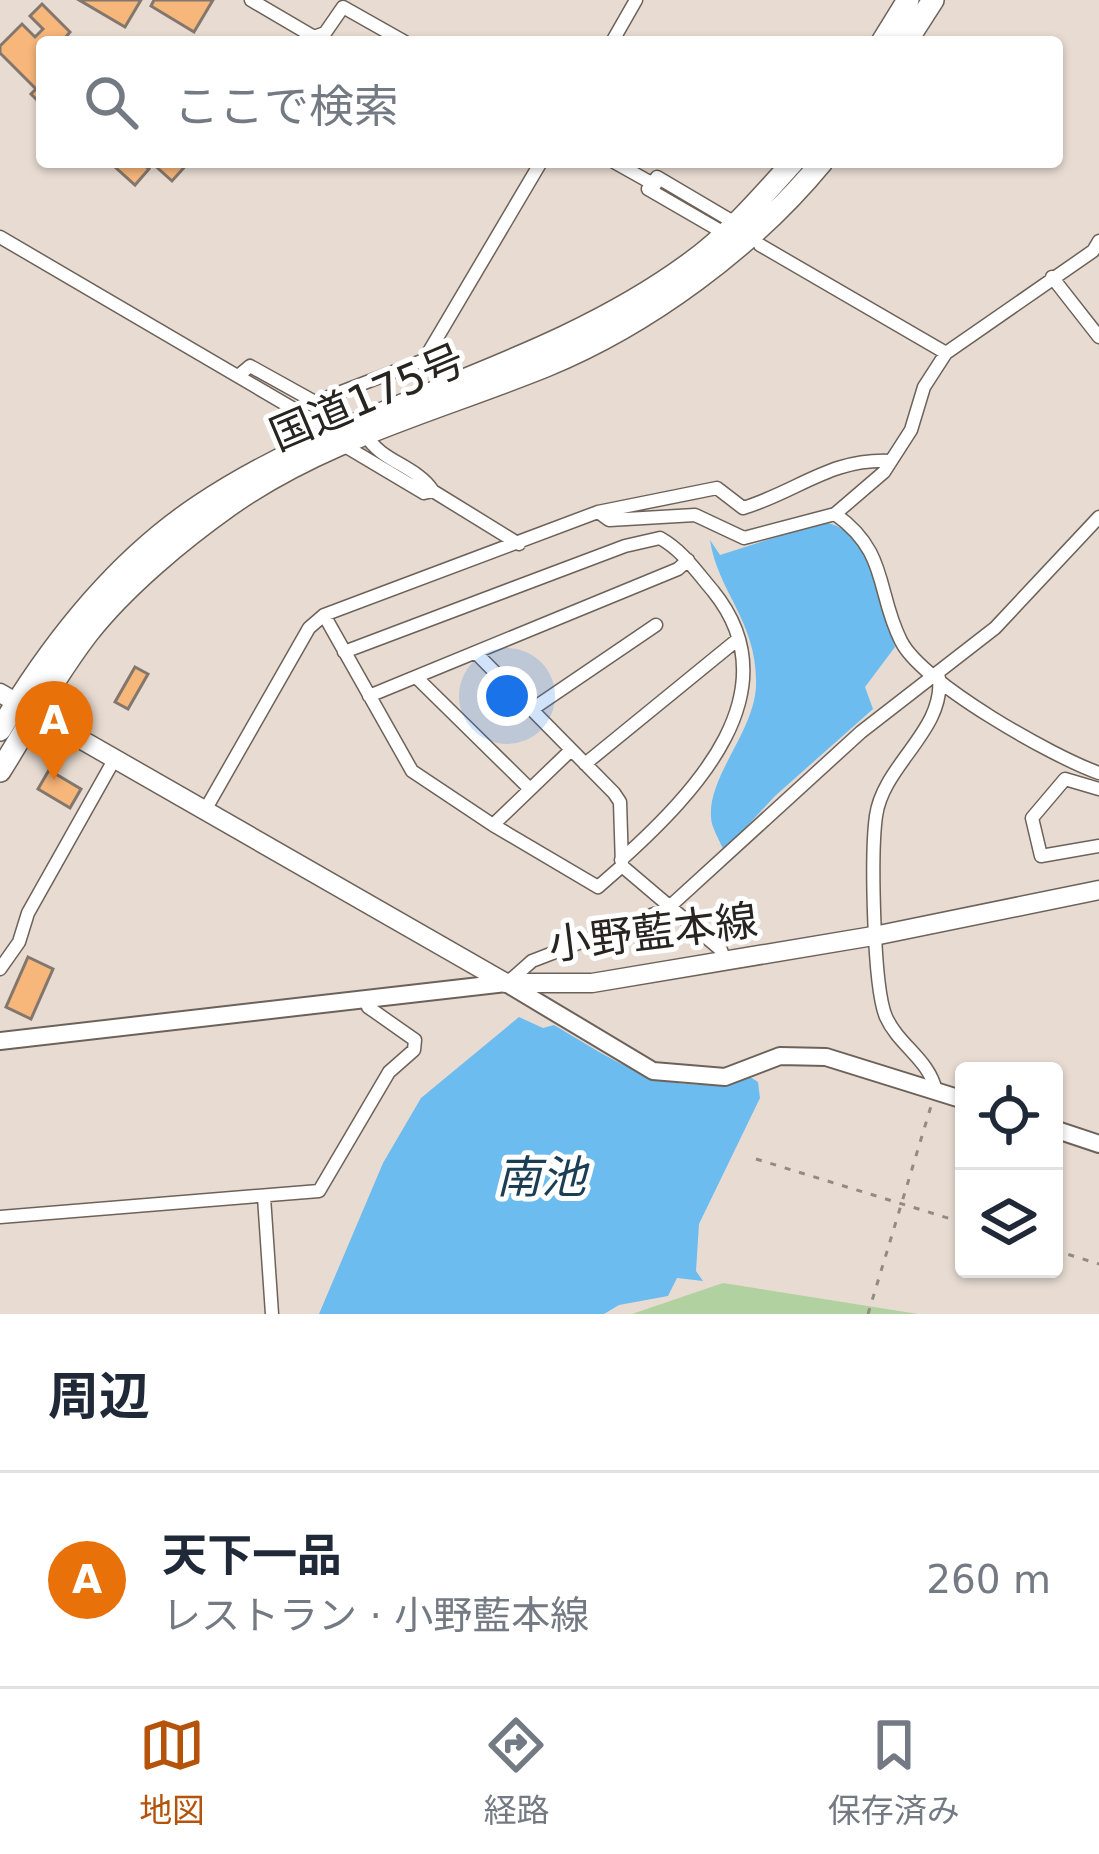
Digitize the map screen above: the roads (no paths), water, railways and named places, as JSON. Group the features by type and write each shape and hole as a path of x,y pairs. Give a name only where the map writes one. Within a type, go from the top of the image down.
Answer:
{"highway":[{"path":"886,36 908,0"},
{"path":"910,36 933,0"},
{"name":"国道175号","path":"330,433 366,443 552,364 634,320 738,232 788,168"},
{"name":"国道175号","path":"0,730 17,703 181,547 330,433 579,328 794,197 817,168"},
{"name":"国道175号","path":"0,771 17,703"}],"main road":[{"name":"小野藍本線","path":"17,703 506,983 592,983 879,935 1099,890"}],"street":[{"path":"251,0 312,36"},
{"path":"615,36 636,0"},
{"path":"317,36 325,33 343,7 394,36"},
{"path":"238,376 250,365 316,402 424,360 537,168"},
{"path":"625,168 652,183 648,188 817,271 814,277 946,353"},
{"path":"0,237 238,376 424,493 433,491"},
{"path":"598,512 609,520 695,515 744,538 835,514 891,461 946,353 1099,241"},
{"path":"1052,277 1099,337"},
{"path":"238,376 255,377 330,433"},
{"path":"366,443 519,544"},
{"path":"204,812 309,628 324,615 598,512 717,488 743,508 790,494 836,464 891,461"},
{"path":"835,514 876,558 904,647 1016,737 1099,773"},
{"path":"0,1041 506,983 532,962 667,909 994,628 1099,517"},
{"path":"324,615 344,652 412,771 598,887 664,821 730,734 739,711 742,670 732,615 688,560 660,538 625,546 344,652"},
{"path":"369,696 678,569 688,560"},
{"path":"531,710 656,625"},
{"path":"585,764 737,640"},
{"path":"476,653 620,802 622,863 667,909 721,950 724,961"},
{"path":"935,676 941,701 876,811 872,890 884,1012 932,1073 936,1091"},
{"path":"416,677 530,790"},
{"path":"493,825 571,750"},
{"path":"0,969 20,942 28,914 114,760"},
{"path":"1099,788 1065,779 1032,818 1041,856 1099,845"},
{"path":"506,983 653,1071 725,1077 780,1056 826,1057 955,1097"},
{"path":"0,1216 264,1197 325,1187 354,1123 389,1072 414,1050 415,1040 368,1007 367,1000"},
{"path":"1063,1132 1099,1144"},
{"path":"264,1197 272,1314"}],"water":[{"path":"823,522 840,528 865,554 895,647 865,687 873,709 775,796 724,851 711,821 712,801 748,720 756,686 751,644 710,540 720,555"},
{"name":"南池","path":"519,1017 543,1028 554,1025 623,1065 669,1082 719,1082 747,1075 758,1082 760,1098 699,1224 696,1271 703,1281 677,1278 668,1296 619,1305 604,1314 319,1314 383,1163 421,1098"}],"tunnel":[{"path":"316,422 366,451"}],"place":[{"name":"天下一品","path":"54,780"}]}
